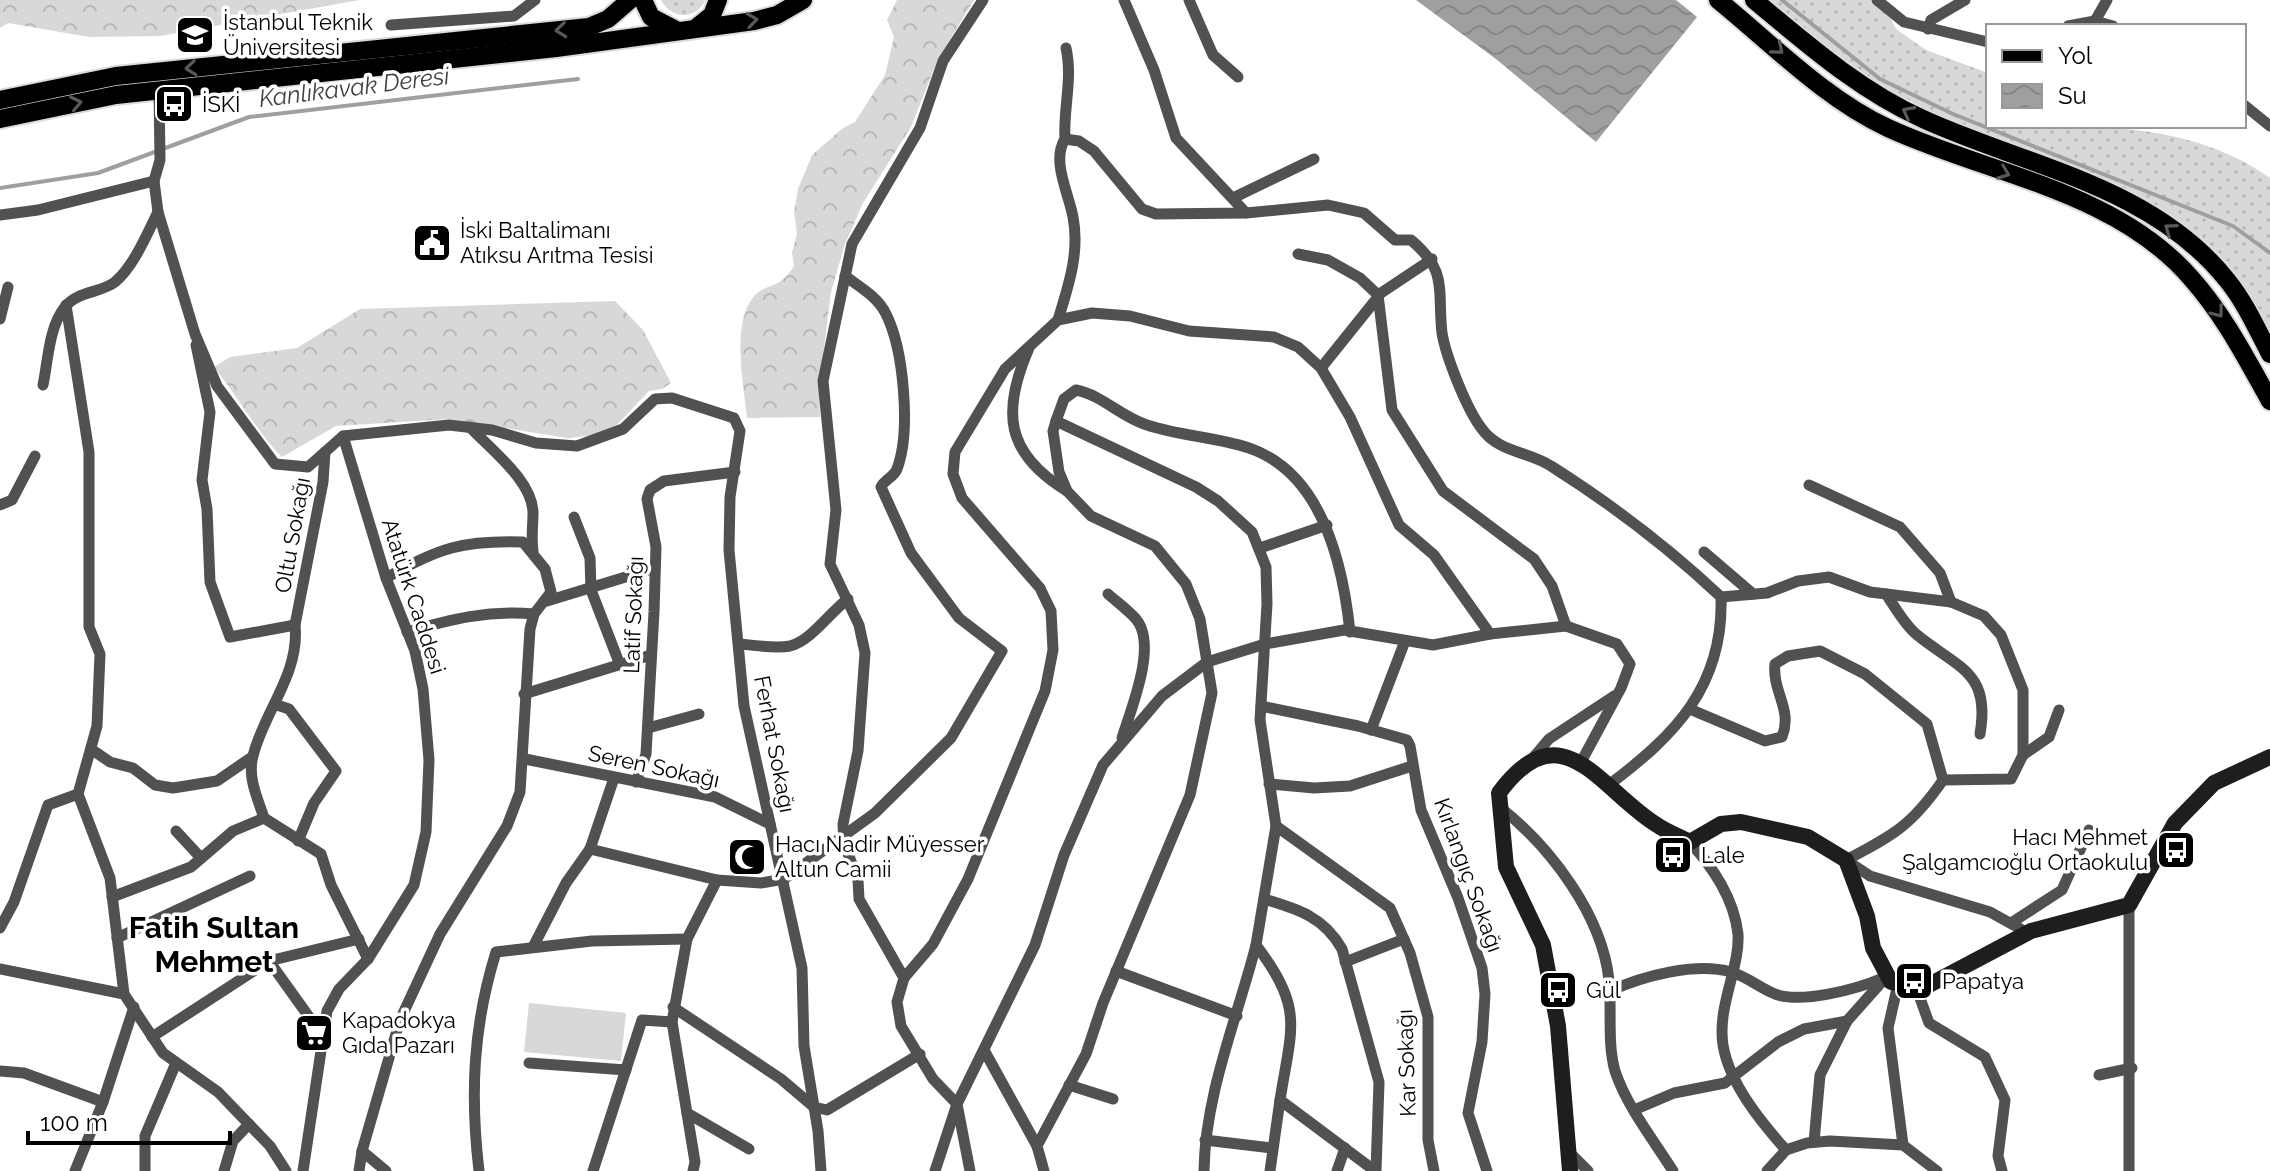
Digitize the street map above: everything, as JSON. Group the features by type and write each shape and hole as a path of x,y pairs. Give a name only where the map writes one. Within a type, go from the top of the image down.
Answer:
{"main road":[{"path":"0,100 116,76 589,27 608,19 630,0"},
{"path":"643,0 651,17 660,24 690,29 712,15 718,0"},
{"path":"0,119 159,89 556,48 765,19 803,0"},
{"path":"1718,0 1825,89 1885,127 2109,215 2144,237 2189,275 2224,319 2270,401"},
{"path":"1754,0 1844,74 1874,94 1924,120 1988,143 2144,210 2187,241 2226,279 2270,354"},
{"path":"1570,1171 1558,1026 1543,945 1506,867 1499,793 1514,773 1533,759 1548,754 1581,762 1656,825 1690,842 1721,824 1741,822 1808,837 1846,860 1867,916 1873,948 1893,980 1916,987 1929,985 2028,933 2129,905 2175,823 2214,783 2270,757"}],"street":[{"path":"511,0 514,16"},
{"path":"391,25 514,16 535,0"},
{"path":"904,978 859,899 858,880 844,836 843,824 858,751 865,653 848,599 830,564 836,510 823,381 852,244 920,128 943,61 983,0"},
{"path":"1124,0 1154,70 1176,138 1246,213"},
{"path":"1189,0 1213,55 1238,77"},
{"path":"1877,0 1893,6 1904,22 1986,42"},
{"path":"1928,29 1931,20 1965,0"},
{"path":"2095,21 2107,0"},
{"path":"2079,24 2095,21 2106,24"},
{"path":"1058,320 1074,269 1075,246 1074,220 1062,173 1060,147 1065,139 1063,117 1069,83 1066,48"},
{"path":"159,89 160,160 154,181 158,212 195,334 217,386 275,464 308,467 343,436 449,425 470,427 525,487 533,512 530,529 533,551"},
{"path":"2246,107 2270,126"},
{"path":"1065,139 1079,141 1094,151 1142,209 1156,214 1246,213 1328,205 1364,213 1395,240 1411,240 1432,259 1441,284 1442,335 1482,431 1517,454 1549,464 1597,496 1689,567 1721,597 1721,614 1711,659 1692,710 1654,751 1610,784"},
{"path":"1233,198 1314,159"},
{"path":"0,215 38,210 154,181"},
{"path":"43,385 56,325 66,305 90,290 114,283 141,245 158,212"},
{"path":"1298,254 1328,260 1360,278 1378,296 1392,410 1443,491 1534,559 1552,586 1566,626"},
{"path":"1321,368 1378,296 1432,259"},
{"path":"590,849 717,880 761,883 784,879 875,813 951,738 1002,651 959,618 911,553 881,487 897,471 904,412 901,362 886,313 871,294 845,276"},
{"path":"0,319 8,287"},
{"path":"66,305 89,452 89,627 100,654 97,726 78,794 110,878 124,994 163,1053 218,1092 270,1146 286,1171"},
{"path":"970,1171 957,1104 933,1079 901,1026 897,1002 904,978 933,944 968,879 993,811 1010,781 1045,691 1053,650 1051,611 1040,588 970,510 953,474 955,452 974,416 1005,369 1033,340 1058,320 1092,313 1130,316 1189,331 1274,337 1298,347 1321,368 1350,417 1399,525 1434,555 1490,634"},
{"path":"195,334 197,364 210,412 202,480 207,509 210,582 230,637 295,625"},
{"path":"1033,340 1016,377 1011,424 1015,437 1044,477 1067,491 1091,516 1155,546 1186,584 1200,619 1212,693 1190,795 1116,971 1086,1054 1037,1146"},
{"path":"1067,491 1059,472 1053,431 1064,399 1076,390 1089,392 1143,424 1246,447 1271,456 1290,475 1327,525 1346,593 1350,632"},
{"name":"Ferhat Sokağı","path":"470,427 536,443 577,446 623,429 655,399 672,398 734,418 740,431 730,497 729,550 744,706 802,968 804,1046 821,1171"},
{"path":"1056,421 1196,487 1218,501 1252,532 1266,567 1261,706 1276,826 1256,945 1205,1140 1204,1171"},
{"name":"Atatürk Caddesi","path":"303,1171 327,1011 339,989 368,959 414,885 426,832 429,732 423,689 343,436"},
{"name":"Oltu Sokağı","path":"252,757 277,705 297,646 295,625 323,482 325,452"},
{"path":"0,505 12,500 35,456"},
{"name":"Latif Sokağı","path":"636,782 646,754 656,547 647,499 650,490 664,481 735,472"},
{"path":"1809,485 1900,527 1940,573 1951,602"},
{"path":"574,517 590,558 591,590 620,665"},
{"path":"1260,548 1327,525"},
{"path":"359,1171 400,1020 440,934 507,826 520,792 525,759 524,694 530,673 530,629 534,614 551,592 545,569 523,542 476,542 442,548 386,578"},
{"path":"1704,552 1753,594"},
{"path":"547,601 655,568"},
{"path":"1721,597 1767,593 1798,581 1829,577 1886,594 1951,602 1984,616 2001,635 2023,690 2023,755 2011,779 1943,780"},
{"path":"1108,594 1138,620 1145,640 1138,687 1119,746"},
{"path":"1886,594 1913,632 1972,675 1984,709 1980,734"},
{"path":"739,644 792,646 805,639 829,613 848,599"},
{"path":"407,632 464,615 498,611 534,614"},
{"path":"935,1171 957,1104 1035,945 1064,855 1103,765 1162,696 1207,662 1265,644 1308,635 1350,632 1433,645 1490,634 1566,626 1617,644 1630,664 1618,694 1581,762"},
{"path":"1371,730 1405,641"},
{"path":"1692,710 1765,741 1782,737 1788,723 1785,706 1773,683 1775,664 1788,656 1820,651 1865,674 1927,724 1943,780"},
{"path":"524,694 651,655"},
{"path":"1533,759 1549,739 1618,694"},
{"path":"277,705 289,709 336,771 314,803 298,841"},
{"name":"Kırlangıç Sokağı","path":"1261,706 1407,740 1421,810 1458,898 1482,968 1485,994 1482,1042 1468,1113 1487,1171"},
{"path":"2023,755 2049,737 2059,710"},
{"path":"648,728 699,714"},
{"path":"91,749 110,762 133,768 155,785 173,788 217,781 252,757"},
{"path":"252,757 252,777 264,818 321,854 331,885 368,959"},
{"name":"Seren Sokağı","path":"525,759 715,797 770,824"},
{"path":"1269,784 1314,788 1350,786 1412,766"},
{"path":"533,947 566,883 590,849 614,778"},
{"path":"1943,780 1918,816 1883,841 1846,860 1870,876 1990,912 2028,933"},
{"path":"0,928 14,902 48,805 78,794"},
{"path":"1501,808 1529,833 1589,915 1605,947 1613,1062 1634,1110 1673,1171"},
{"path":"112,897 191,867 233,831 264,818"},
{"name":"Kar Sokağı","path":"1276,826 1390,908 1404,939 1428,1017 1428,1140 1434,1171"},
{"path":"2011,923 2062,890 2089,830"},
{"path":"176,831 201,858"},
{"path":"1690,842 1715,871 1730,905 1738,936 1723,1008 1723,1046 1751,1110 1786,1150"},
{"path":"117,938 250,876"},
{"path":"693,1171 672,1022 673,1007 687,939 717,880"},
{"path":"1264,899 1304,910 1332,931 1345,962 1379,1082 1376,1171"},
{"path":"2129,905 2132,1068 2129,1171"},
{"path":"152,1037 269,961 359,939"},
{"path":"479,1171 472,1111 474,1049 482,997 496,952 631,939 687,939"},
{"path":"1345,962 1404,939"},
{"path":"1256,945 1278,975 1293,1014 1270,1171"},
{"path":"269,961 322,1035"},
{"path":"0,969 124,994"},
{"path":"1610,991 1635,980 1702,970 1731,972 1784,997 1858,988 1893,980"},
{"path":"1116,971 1237,1016"},
{"path":"1814,1142 1820,1075 1847,1021 1893,980"},
{"path":"1893,980 1888,1028 1903,1145"},
{"path":"1916,987 1929,1023 1985,1057 2005,1100 1998,1156 2002,1171"},
{"path":"75,1171 103,1102 134,1007"},
{"path":"673,1007 781,1079 814,1107 827,1110 920,1054"},
{"path":"593,1171 642,1020 672,1022"},
{"path":"1634,1110 1674,1093 1737,1077 1778,1042 1804,1029 1847,1021"},
{"path":"984,1050 1037,1146 1044,1171"},
{"path":"145,1171 145,1136 176,1063"},
{"path":"529,1063 626,1070"},
{"path":"2099,1075 2132,1068"},
{"path":"0,1071 24,1073 103,1102"},
{"path":"1069,1085 1113,1099"},
{"path":"1280,1100 1376,1171"},
{"path":"687,1113 749,1149"},
{"path":"224,1171 233,1141 249,1124"},
{"path":"1205,1140 1272,1148"},
{"path":"1767,1171 1786,1150 1814,1142 1903,1145 1937,1171"},
{"path":"1337,1171 1345,1148"},
{"path":"1568,1150 1588,1171"},
{"path":"362,1151 386,1171"}],"green space":[{"path":"0,0 359,0 160,36 89,37 8,23 0,28"},
{"path":"661,0 706,0 696,11 684,15 671,11"},
{"path":"897,0 974,0 938,59 911,127 863,203 845,244 831,292 819,389 820,417 747,418 740,354 747,307 755,295 778,283 794,266 792,253 797,234 794,212 798,189 812,155 843,128 855,122 885,75 894,37 887,20"},
{"path":"1762,0 1871,0 1887,12 1896,29 1926,50 1986,72 1986,128 2110,128 2170,136 2205,145 2238,159 2270,178 2270,337 2176,222 1881,92"},
{"path":"615,301 643,330 671,383 662,389 649,391 615,427 589,436 567,438 449,419 336,426 282,457 214,367 230,357 297,348 360,309"},
{"path":"529,1003 626,1013 621,1061 524,1052"}],"water":[{"path":"1416,0 1676,0 1697,17 1596,142 1496,59"}],"waterway":[{"name":"Kanlıkavak Deresi","path":"1782,0 1880,79 1986,127"},
{"name":"Kanlıkavak Deresi","path":"0,188 98,173 249,117 578,79"},
{"name":"Kanlıkavak Deresi","path":"1988,128 2233,226 2270,253"}],"place":[{"name":"İstanbul Teknik Üniversitesi","path":"195,35"},
{"name":"İSKİ","path":"174,104"},
{"name":"İski Baltalimanı Atıksu Arıtma Tesisi","path":"432,243"},
{"name":"Hacı Mehmet Şalgamcıoğlu Ortaokulu","path":"2176,850"},
{"name":"Lale","path":"1673,855"},
{"name":"Hacı Nadir Müyesser Altun Camii","path":"747,857"},
{"name":"Papatya","path":"1914,981"},
{"name":"Gül","path":"1558,990"},
{"name":"Kapadokya Gıda Pazarı","path":"314,1033"}],"district":[{"name":"Fatih Sultan Mehmet","path":"214,944"}]}
